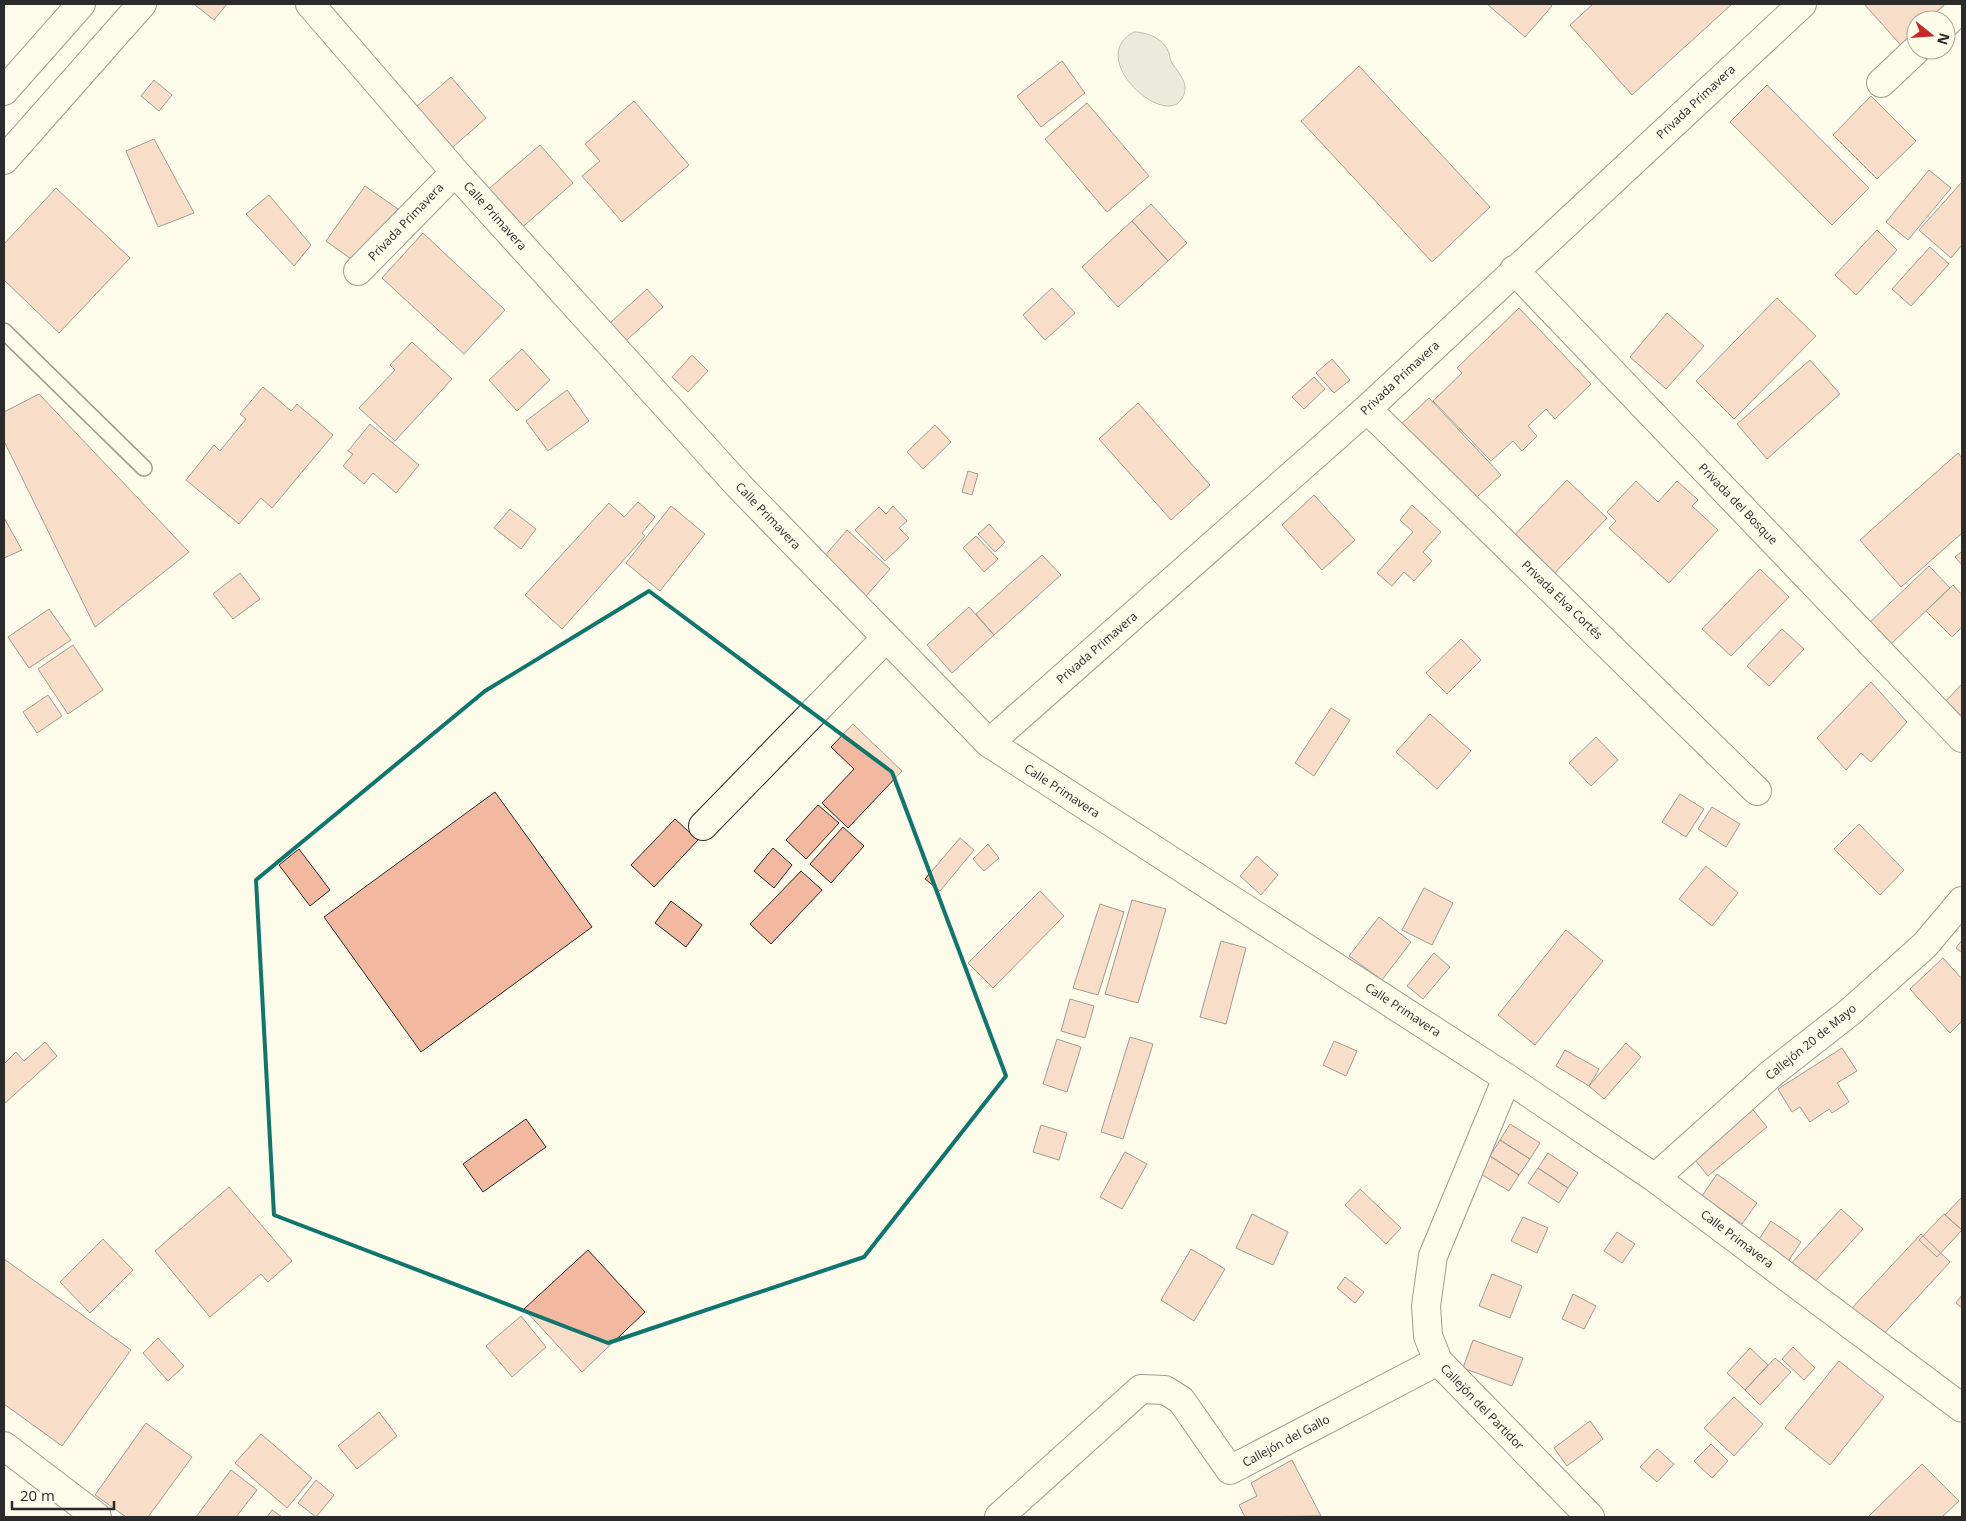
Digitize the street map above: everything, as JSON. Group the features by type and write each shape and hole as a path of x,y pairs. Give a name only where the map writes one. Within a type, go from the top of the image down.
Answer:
{"street":[{"path":"4,91 81,4"},
{"path":"4,160 142,4"},
{"name":"Calle Primavera","path":"310,4 455,172 739,486 989,744 1507,1078 1655,1178 1962,1408"},
{"name":"Privada Primavera","path":"989,744 1368,409 1514,270 1802,4"},
{"path":"1881,82 1906,59"},
{"name":"Privada Primavera","path":"358,271 455,172"},
{"name":"Privada del Bosque","path":"1514,270 1962,738"},
{"name":"Privada Elva Cortés","path":"1368,409 1757,791"},
{"path":"703,826 886,639"},
{"name":"Callejón 20 de Mayo","path":"1655,1178 1772,1073 1850,1012 1925,945 1962,901"},
{"name":"Callejón del Partidor","path":"1507,1078 1433,1256 1426,1306 1428,1336 1438,1360 1590,1517"},
{"name":"Callejón del Gallo","path":"999,1517 1141,1390 1165,1390 1181,1400 1230,1470 1438,1360"},
{"path":"4,1446 97,1517"}],"lane":[{"path":"4,331 144,468"}],"highlighted area":[{"path":"649,591 892,772 1006,1076 864,1257 608,1343 274,1215 256,880 485,691"}],"shaded area":[{"path":"1134,32 1145,33 1155,37 1167,48 1171,62 1184,81 1185,90 1180,101 1170,106 1158,104 1144,96 1132,85 1122,71 1118,57 1121,43"}],"building":[{"path":"196,4 227,4 214,20"},
{"path":"1487,4 1549,4 1552,6 1525,37"},
{"path":"1593,4 1732,4 1632,95 1570,25"},
{"path":"1864,4 1952,4 1948,10 1906,10 1906,51"},
{"path":"1062,61 1085,93 1041,127 1017,96"},
{"path":"1359,66 1490,207 1432,262 1301,121"},
{"path":"451,77 486,118 444,155 408,114"},
{"path":"154,80 172,95 159,111 141,96"},
{"path":"1767,85 1869,188 1832,225 1730,122"},
{"path":"1871,96 1916,141 1877,179 1833,135"},
{"path":"634,101 689,165 622,222 582,176 600,161 585,144"},
{"path":"1087,103 1149,176 1107,212 1045,139"},
{"path":"154,139 194,213 158,227 126,151"},
{"path":"540,145 573,183 518,231 485,192"},
{"path":"1929,170 1951,188 1908,240 1886,222"},
{"path":"1962,182 1962,245 1951,258 1919,230"},
{"path":"365,186 398,209 358,264 326,241"},
{"path":"56,188 130,258 59,333 4,280 4,244"},
{"path":"269,195 311,245 294,266 246,214"},
{"path":"1151,204 1187,243 1168,261 1132,221"},
{"path":"1132,221 1168,261 1118,307 1082,267"},
{"path":"1877,230 1897,250 1856,295 1835,275"},
{"path":"423,233 505,310 464,354 382,278"},
{"path":"1930,247 1949,264 1911,306 1892,289"},
{"path":"1052,288 1075,313 1045,340 1023,315"},
{"path":"647,289 663,307 616,350 600,332"},
{"path":"1777,298 1816,336 1734,419 1696,381"},
{"path":"1519,308 1591,384 1555,419 1546,409 1528,426 1537,436 1522,451 1513,441 1491,461 1433,401 1462,373 1457,368"},
{"path":"1667,313 1704,346 1666,389 1630,357"},
{"path":"412,342 452,379 395,441 359,408 395,370 390,365"},
{"path":"522,349 550,380 517,411 489,380"},
{"path":"692,355 708,371 688,392 672,377"},
{"path":"1332,359 1350,380 1334,393 1316,373"},
{"path":"1810,360 1840,394 1767,459 1737,424"},
{"path":"1314,377 1325,389 1304,409 1292,397"},
{"path":"263,387 291,411 297,404 333,435 272,508 261,498 239,524 186,480 214,445 220,451 246,419 240,414"},
{"path":"567,390 589,421 548,451 526,421"},
{"path":"39,394 189,552 95,627 4,441 4,412"},
{"path":"1429,398 1501,475 1467,506 1394,431"},
{"path":"1138,403 1210,485 1171,520 1099,439"},
{"path":"370,424 419,465 396,493 373,473 364,484 343,466 353,454 348,451"},
{"path":"935,425 951,442 923,469 907,452"},
{"path":"1958,453 1962,458 1962,533 1901,587 1860,540"},
{"path":"968,471 978,474 972,495 962,492"},
{"path":"1567,480 1607,518 1549,579 1509,541"},
{"path":"1636,481 1658,502 1677,481 1698,500 1692,506 1718,530 1669,583 1609,528 1616,521 1607,512"},
{"path":"1314,495 1355,540 1322,570 1282,525"},
{"path":"638,502 655,517 642,533 645,536 562,629 525,595 609,503 624,517"},
{"path":"1412,505 1441,532 1423,552 1432,561 1414,581 1404,572 1392,586 1377,573 1413,532 1400,520"},
{"path":"671,506 705,534 660,591 626,563"},
{"path":"893,506 907,521 899,528 909,538 885,561 855,530 879,507 886,514"},
{"path":"510,509 536,529 521,549 494,528"},
{"path":"4,518 22,550 4,558"},
{"path":"989,524 1005,542 995,552 978,534"},
{"path":"847,530 890,569 860,603 817,565"},
{"path":"976,536 998,559 984,572 963,548"},
{"path":"1962,551 1962,565 1955,557"},
{"path":"1042,555 1061,575 994,635 976,614"},
{"path":"1929,566 1950,588 1890,645 1869,623"},
{"path":"1760,569 1789,597 1731,656 1702,629"},
{"path":"240,573 260,599 233,619 213,594"},
{"path":"1953,585 1962,595 1962,627 1952,637 1926,611"},
{"path":"969,607 994,635 952,673 927,645"},
{"path":"49,609 71,640 29,668 8,637"},
{"path":"1782,629 1804,649 1769,686 1747,666"},
{"path":"1461,639 1481,660 1447,694 1426,673"},
{"path":"73,645 103,690 68,714 38,669"},
{"path":"1871,682 1907,722 1871,762 1861,753 1846,770 1817,738"},
{"path":"1962,684 1962,730 1939,708"},
{"path":"48,695 62,716 37,733 23,712"},
{"path":"1331,708 1350,720 1314,776 1295,763"},
{"path":"1430,714 1471,751 1437,789 1396,752"},
{"path":"853,724 902,771 848,828 822,803 854,769 831,747"},
{"path":"1596,737 1618,760 1591,786 1569,763"},
{"path":"495,792 592,927 421,1052 324,917"},
{"path":"1680,794 1704,809 1686,837 1662,822"},
{"path":"818,805 839,823 806,859 786,840"},
{"path":"1712,807 1740,824 1726,847 1698,829"},
{"path":"675,819 698,840 654,887 631,865"},
{"path":"1859,824 1904,870 1880,895 1834,849"},
{"path":"843,827 864,846 831,883 810,864"},
{"path":"960,838 974,850 940,891 925,879"},
{"path":"988,844 999,858 984,871 973,859"},
{"path":"773,848 792,865 774,888 754,871"},
{"path":"299,849 330,890 310,906 279,865"},
{"path":"1257,856 1278,875 1261,895 1240,876"},
{"path":"1706,866 1738,893 1712,926 1679,899"},
{"path":"801,871 822,890 771,944 750,924"},
{"path":"1424,888 1453,903 1432,945 1402,930"},
{"path":"1040,891 1064,916 993,988 968,963"},
{"path":"1132,900 1166,909 1138,1003 1105,994"},
{"path":"671,901 702,925 686,947 655,923"},
{"path":"1100,904 1124,912 1098,995 1073,988"},
{"path":"1379,917 1411,942 1382,980 1349,956"},
{"path":"1566,930 1603,961 1535,1045 1498,1015"},
{"path":"1962,940 1962,953 1956,948"},
{"path":"1221,941 1246,948 1226,1024 1200,1017"},
{"path":"1434,953 1450,967 1423,999 1407,986"},
{"path":"1943,958 1962,979 1962,1021 1950,1033 1910,989"},
{"path":"1070,999 1094,1006 1085,1038 1061,1031"},
{"path":"1130,1037 1153,1044 1123,1139 1101,1132"},
{"path":"1057,1039 1081,1047 1067,1092 1043,1084"},
{"path":"1334,1041 1357,1051 1346,1076 1323,1065"},
{"path":"45,1042 57,1056 4,1104 4,1064 16,1052 24,1061"},
{"path":"1626,1043 1641,1057 1604,1099 1589,1086"},
{"path":"1842,1048 1857,1071 1837,1083 1849,1102 1832,1113 1829,1109 1810,1122 1800,1107 1792,1112 1778,1089"},
{"path":"1565,1050 1599,1069 1589,1086 1556,1066"},
{"path":"1750,1106 1767,1127 1708,1176 1690,1154"},
{"path":"526,1119 546,1147 483,1192 463,1164"},
{"path":"1510,1124 1540,1143 1530,1159 1500,1140"},
{"path":"1041,1125 1067,1133 1059,1160 1033,1152"},
{"path":"1500,1140 1530,1159 1519,1175 1490,1156"},
{"path":"1125,1152 1147,1164 1122,1209 1100,1197"},
{"path":"1548,1153 1578,1173 1568,1188 1538,1168"},
{"path":"1490,1156 1519,1175 1509,1191 1479,1173"},
{"path":"1538,1168 1568,1188 1559,1203 1528,1183"},
{"path":"1717,1174 1757,1203 1742,1224 1702,1196"},
{"path":"229,1187 292,1261 268,1282 261,1274 210,1317 155,1251"},
{"path":"1360,1189 1401,1228 1386,1244 1345,1205"},
{"path":"1962,1197 1962,1230 1945,1215"},
{"path":"1841,1209 1863,1229 1811,1286 1789,1266"},
{"path":"1252,1214 1288,1232 1273,1265 1236,1248"},
{"path":"1944,1214 1962,1230 1937,1257 1919,1240"},
{"path":"1523,1217 1548,1228 1537,1253 1511,1241"},
{"path":"1771,1221 1801,1242 1787,1263 1757,1242"},
{"path":"1617,1232 1635,1244 1622,1263 1604,1251"},
{"path":"1921,1234 1950,1262 1881,1337 1851,1309"},
{"path":"103,1239 133,1270 90,1313 60,1282"},
{"path":"1191,1249 1225,1269 1194,1321 1161,1300"},
{"path":"588,1250 645,1312 582,1372 524,1309"},
{"path":"4,1259 131,1350 62,1446 4,1404"},
{"path":"1492,1274 1522,1286 1510,1318 1479,1306"},
{"path":"1345,1277 1364,1292 1355,1303 1337,1288"},
{"path":"1573,1294 1596,1306 1584,1329 1562,1319"},
{"path":"1962,1295 1962,1308 1956,1303"},
{"path":"521,1316 546,1347 512,1377 486,1346"},
{"path":"158,1338 184,1366 168,1381 143,1353"},
{"path":"1473,1340 1523,1358 1512,1386 1463,1368"},
{"path":"1793,1347 1815,1368 1804,1380 1782,1359"},
{"path":"1750,1348 1768,1365 1745,1390 1727,1373"},
{"path":"1775,1358 1791,1372 1760,1405 1745,1390"},
{"path":"1839,1361 1884,1397 1830,1465 1785,1428"},
{"path":"1734,1397 1763,1424 1734,1456 1704,1428"},
{"path":"379,1412 397,1436 357,1469 338,1446"},
{"path":"1590,1421 1603,1439 1567,1466 1554,1448"},
{"path":"146,1423 192,1457 148,1517 126,1517 95,1495"},
{"path":"261,1434 312,1478 287,1508 235,1463"},
{"path":"1711,1444 1728,1461 1712,1478 1694,1461"},
{"path":"1657,1449 1674,1464 1657,1482 1640,1467"},
{"path":"1292,1460 1321,1516 1245,1517 1239,1505 1257,1496 1251,1483"},
{"path":"1922,1464 1959,1501 1942,1517 1868,1517"},
{"path":"231,1470 257,1490 236,1517 196,1517"},
{"path":"316,1480 334,1495 316,1517 298,1503"},
{"path":"272,1510 282,1517 267,1517"}]}
